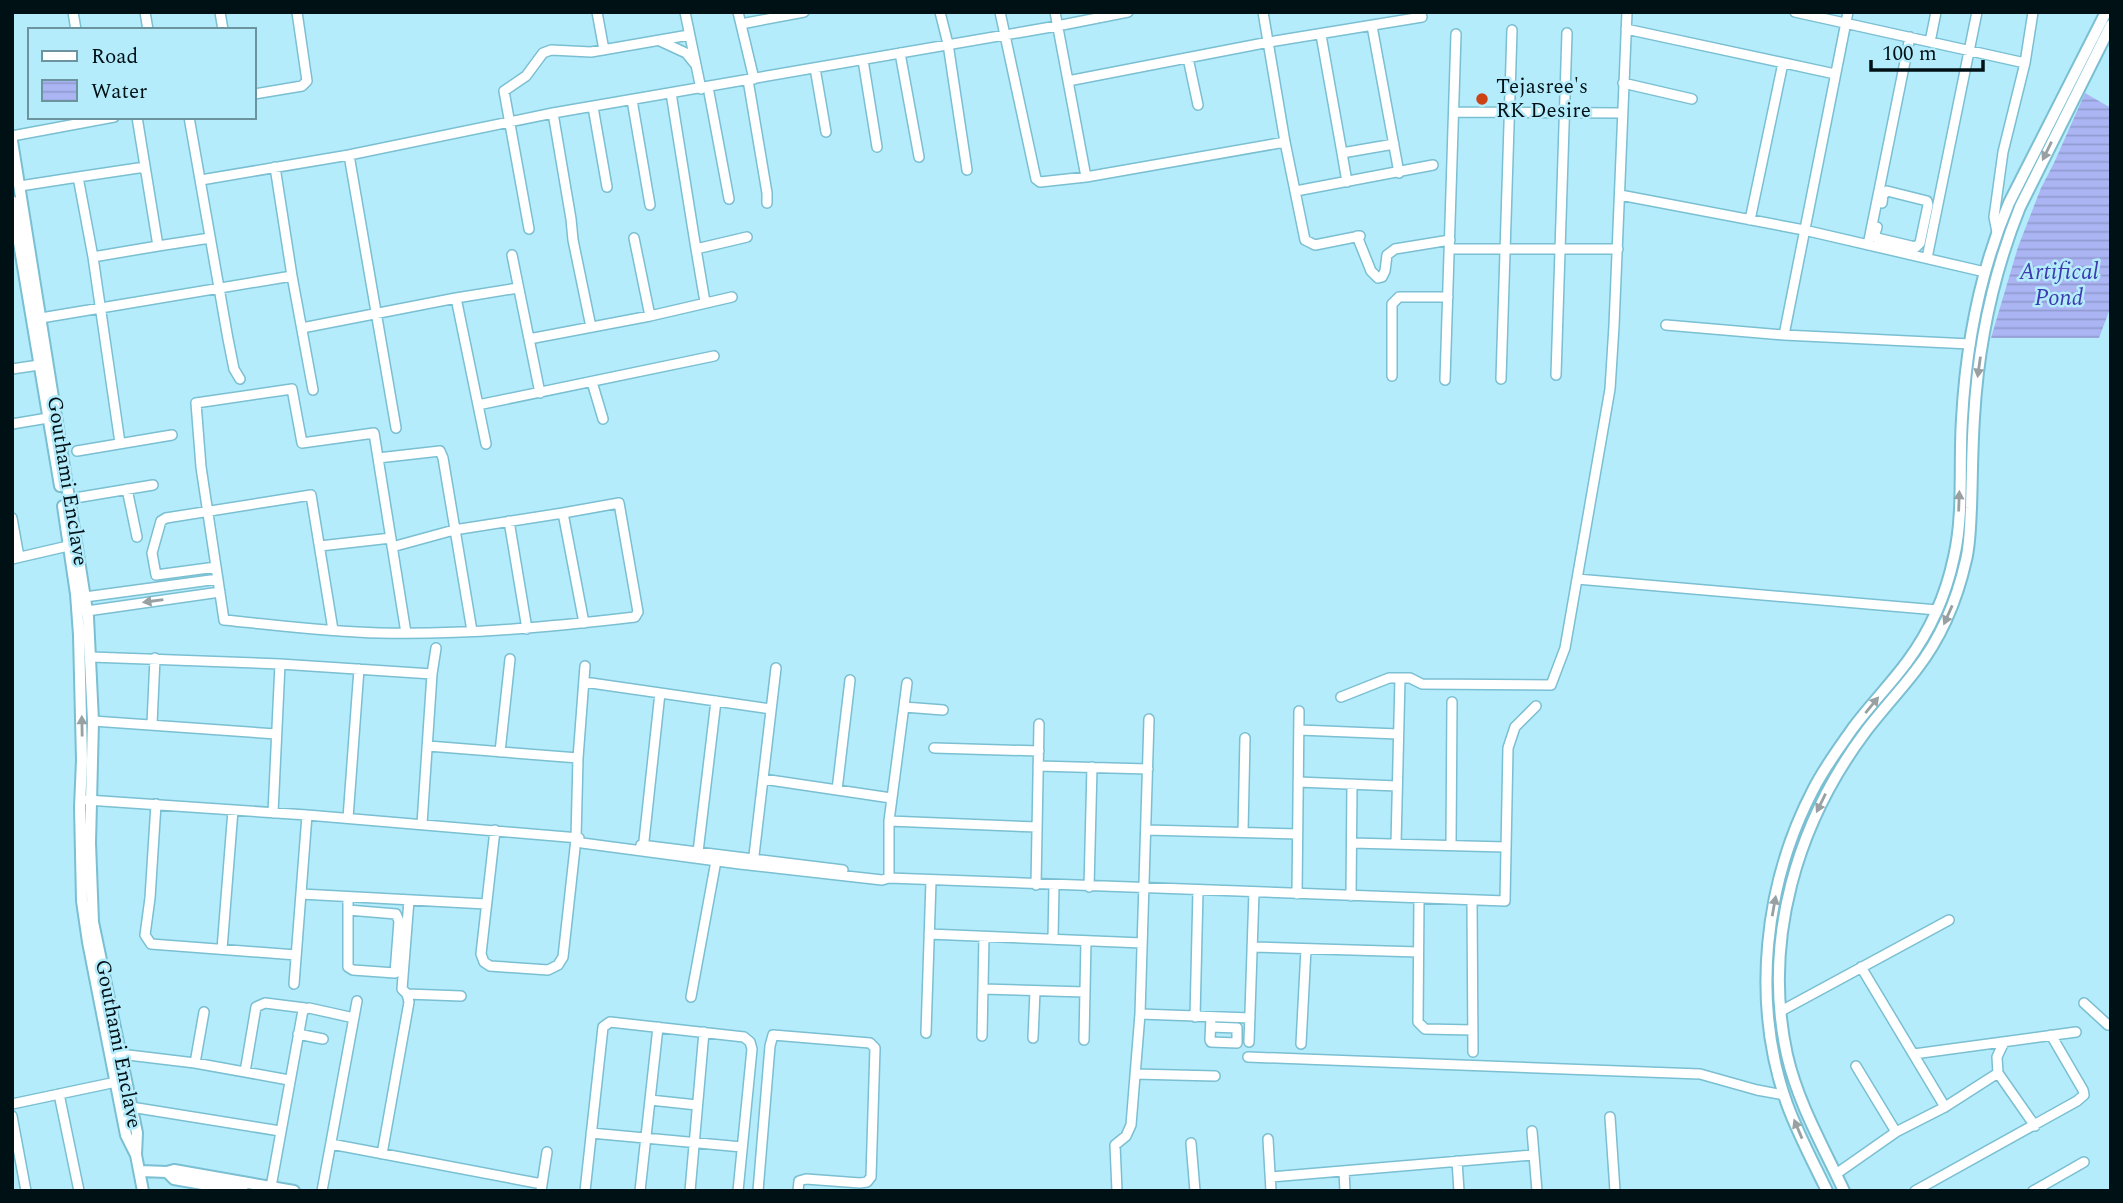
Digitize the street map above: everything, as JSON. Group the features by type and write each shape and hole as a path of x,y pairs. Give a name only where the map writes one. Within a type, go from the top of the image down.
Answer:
{"street":[{"path":"256,94 302,86 307,81 297,12"},
{"path":"597,12 604,50"},
{"path":"685,12 729,199"},
{"path":"738,12 751,79 767,204"},
{"path":"741,23 804,12"},
{"path":"940,12 948,44 967,170"},
{"path":"1000,12 1036,179 1040,182 1086,177 1285,142"},
{"path":"1055,12 1086,177"},
{"path":"201,180 349,155 553,114 1128,12"},
{"path":"1264,12 1285,142 1305,240 1315,244 1358,236 1371,271 1378,278 1384,273 1387,255 1407,247 1450,245 1506,249 1618,249"},
{"path":"1341,697 1389,678 1410,678 1422,684 1551,684 1565,648 1609,389 1618,249 1627,12"},
{"path":"1795,12 2025,63"},
{"path":"1784,335 1848,12"},
{"path":"1930,42 1936,12"},
{"path":"1927,258 1978,12"},
{"path":"1827,1191 1804,1145 1784,1095 1773,1048 1767,985 1773,905 1793,834 1813,790 1857,723 1907,662 1937,610 1955,556 1962,418 1970,344 1984,272 1997,232 2024,172 2106,12"},
{"path":"1997,232 1994,217 2003,152 2034,13"},
{"path":"1068,81 1269,42 1422,17"},
{"path":"1844,1191 1817,1139 1800,1098 1787,1055 1781,1011 1781,945 1785,907 1804,838 1824,796 1843,763 1917,669 1939,635 1959,584 1967,558 1970,529 1978,373 1996,275 2008,236 2034,177 2111,24"},
{"path":"1372,26 1399,173"},
{"path":"1626,29 1835,74"},
{"path":"1501,379 1512,30"},
{"path":"1556,375 1567,33"},
{"path":"1446,380 1457,34"},
{"path":"528,229 504,91 526,76 543,53 551,50 577,53 689,35"},
{"path":"1321,35 1347,182"},
{"path":"1868,244 1910,37"},
{"path":"658,41 686,53 696,65"},
{"path":"900,53 919,157"},
{"path":"1188,58 1198,105"},
{"path":"863,60 877,147"},
{"path":"1750,220 1783,63"},
{"path":"815,68 826,132"},
{"path":"1623,83 1692,99"},
{"path":"671,93 705,302"},
{"path":"632,100 650,205"},
{"path":"593,107 607,187"},
{"path":"1455,112 1622,113"},
{"path":"553,114 573,240 591,327"},
{"path":"12,136 90,119"},
{"path":"137,119 158,246"},
{"path":"189,119 234,369 240,379"},
{"name":"Gouthami Enclave","path":"12,141 87,611 93,721 85,800 82,901 126,1135 136,1155"},
{"path":"1342,153 1394,144"},
{"path":"349,155 396,428"},
{"path":"1296,191 1433,165"},
{"path":"20,186 145,167"},
{"path":"275,167 313,390"},
{"path":"78,177 93,257 120,443"},
{"path":"1886,244 1875,234 1886,191 1927,201 1919,246 1910,250"},
{"path":"1619,195 1868,244 1886,244 1927,258 1984,272"},
{"name":"Gouthami Enclave","path":"12,201 76,594 82,760 93,922 137,1133 136,1155"},
{"path":"1997,232 2008,236"},
{"path":"93,257 210,237"},
{"path":"696,249 747,237"},
{"path":"634,238 650,316"},
{"path":"512,255 540,393"},
{"path":"41,318 292,276"},
{"path":"302,328 519,288"},
{"path":"529,339 650,316 732,296"},
{"path":"1392,376 1392,304 1399,298 1448,297"},
{"path":"456,298 486,444"},
{"path":"1666,325 1784,335 1970,344"},
{"path":"478,405 714,356"},
{"path":"12,369 38,365"},
{"path":"593,382 603,419"},
{"path":"320,546 391,542 620,503 638,612 635,617 527,629 406,633 333,630 224,620 201,467 196,403 292,389 302,443 374,433 379,458 391,542 406,633"},
{"path":"12,424 48,418"},
{"path":"77,450 172,435"},
{"path":"379,458 440,451 472,631"},
{"path":"69,499 153,485"},
{"path":"127,489 137,537"},
{"path":"216,567 156,575 152,553 161,521 166,518 311,495 333,630"},
{"path":"563,513 584,623"},
{"path":"12,518 15,558 68,546"},
{"path":"509,521 527,629"},
{"path":"85,597 218,579"},
{"path":"1577,579 1937,610"},
{"path":"1947,583 1959,584"},
{"path":"87,611 220,592"},
{"path":"422,824 436,648"},
{"path":"91,657 280,664 432,674"},
{"path":"152,724 155,658"},
{"path":"500,752 510,659"},
{"path":"273,813 280,664"},
{"path":"495,830 481,954 484,962 490,966 548,970 558,965 564,957 576,839 585,666"},
{"path":"753,862 776,668"},
{"path":"348,818 359,669"},
{"path":"1396,844 1400,678"},
{"path":"837,790 850,680"},
{"path":"584,682 771,709"},
{"path":"889,878 888,821 907,682"},
{"path":"643,848 660,693"},
{"path":"698,852 716,701"},
{"path":"1451,845 1452,702"},
{"path":"85,800 495,830 576,839 582,843 698,852 882,880 889,878 1505,901 1508,748 1515,727 1536,706"},
{"path":"904,707 943,710"},
{"path":"1297,894 1299,711"},
{"path":"1117,1191 1115,1145 1126,1136 1131,1125 1140,1014 1149,719"},
{"path":"93,721 276,734"},
{"path":"1036,885 1039,724"},
{"path":"1299,730 1398,734"},
{"path":"1243,832 1245,738"},
{"path":"428,746 579,758"},
{"path":"934,748 1039,751"},
{"path":"1038,766 1148,769"},
{"path":"1089,887 1092,767"},
{"path":"763,779 891,798"},
{"path":"1298,782 1397,786"},
{"path":"1351,896 1352,785"},
{"path":"156,804 145,935 147,940 151,944 296,955"},
{"path":"222,949 233,810"},
{"path":"294,984 307,815"},
{"path":"888,821 1037,827"},
{"path":"1146,830 1297,834"},
{"path":"1352,843 1505,847"},
{"path":"643,848 716,861 753,862"},
{"path":"691,996 716,861"},
{"path":"926,1033 931,881"},
{"path":"1053,939 1054,886"},
{"path":"1195,1017 1198,891"},
{"path":"1249,1042 1254,892"},
{"path":"301,894 486,904"},
{"path":"348,897 348,910 348,968 395,973 399,921 396,915 348,910"},
{"path":"1419,898 1418,1022 1424,1029 1473,1030"},
{"path":"382,1154 409,1002 402,989 409,900"},
{"path":"1472,900 1473,1052"},
{"path":"1781,1011 1949,920"},
{"path":"929,934 1142,943"},
{"path":"982,1036 984,937"},
{"path":"1084,1040 1086,941"},
{"path":"1252,947 1418,952"},
{"path":"1301,1044 1306,949"},
{"path":"1861,967 1945,1107"},
{"path":"983,989 1085,992"},
{"path":"1033,1038 1035,991"},
{"path":"407,995 461,996"},
{"path":"322,1191 357,1001"},
{"path":"245,1072 256,1007 265,1003 354,1018"},
{"path":"2084,1003 2111,1025"},
{"path":"271,1187 289,1080 305,1008"},
{"path":"195,1063 204,1012"},
{"path":"1140,1014 1195,1017 1211,1022 1250,1018"},
{"path":"585,1191 604,1024 615,1022 747,1038 752,1046 738,1191"},
{"path":"640,1191 657,1027"},
{"path":"690,1191 704,1032"},
{"path":"1914,1054 2076,1032"},
{"path":"298,1034 323,1040"},
{"path":"758,1191 773,1035 870,1043 876,1048 871,1177 867,1182 860,1183 806,1178 799,1181 798,1191"},
{"path":"1915,1191 1927,1188 2084,1095 2051,1035"},
{"path":"2004,1042 1997,1057 1998,1073 2035,1126"},
{"path":"120,1054 195,1063 289,1080"},
{"path":"1248,1057 1700,1074 1784,1095"},
{"path":"1856,1066 1896,1132"},
{"path":"1836,1174 1896,1132 1945,1107 1998,1073"},
{"path":"1135,1074 1214,1076"},
{"path":"12,1104 116,1082"},
{"path":"59,1094 79,1191"},
{"path":"650,1100 698,1105"},
{"path":"131,1107 280,1131"},
{"path":"12,1116 26,1191"},
{"path":"1610,1117 1615,1191"},
{"path":"1532,1131 1537,1191"},
{"path":"592,1133 742,1147"},
{"path":"1268,1139 1271,1191"},
{"path":"1191,1143 1195,1191"},
{"path":"331,1144 541,1187 547,1152"},
{"path":"136,1155 143,1191"},
{"path":"1271,1177 1533,1155"},
{"path":"1457,1161 1459,1191"},
{"path":"2033,1191 2084,1162"},
{"path":"141,1171 174,1170 294,1191"},
{"path":"1343,1171 1345,1191"},
{"path":"167,1172 174,1179 243,1191"}],"water":[{"name":"Artifical Pond","path":"2085,93 2111,108 2111,306 2099,338 1991,338 2018,247 2041,188"}],"place":[{"name":"Tejasree's RK Desire","path":"1482,99"}]}
